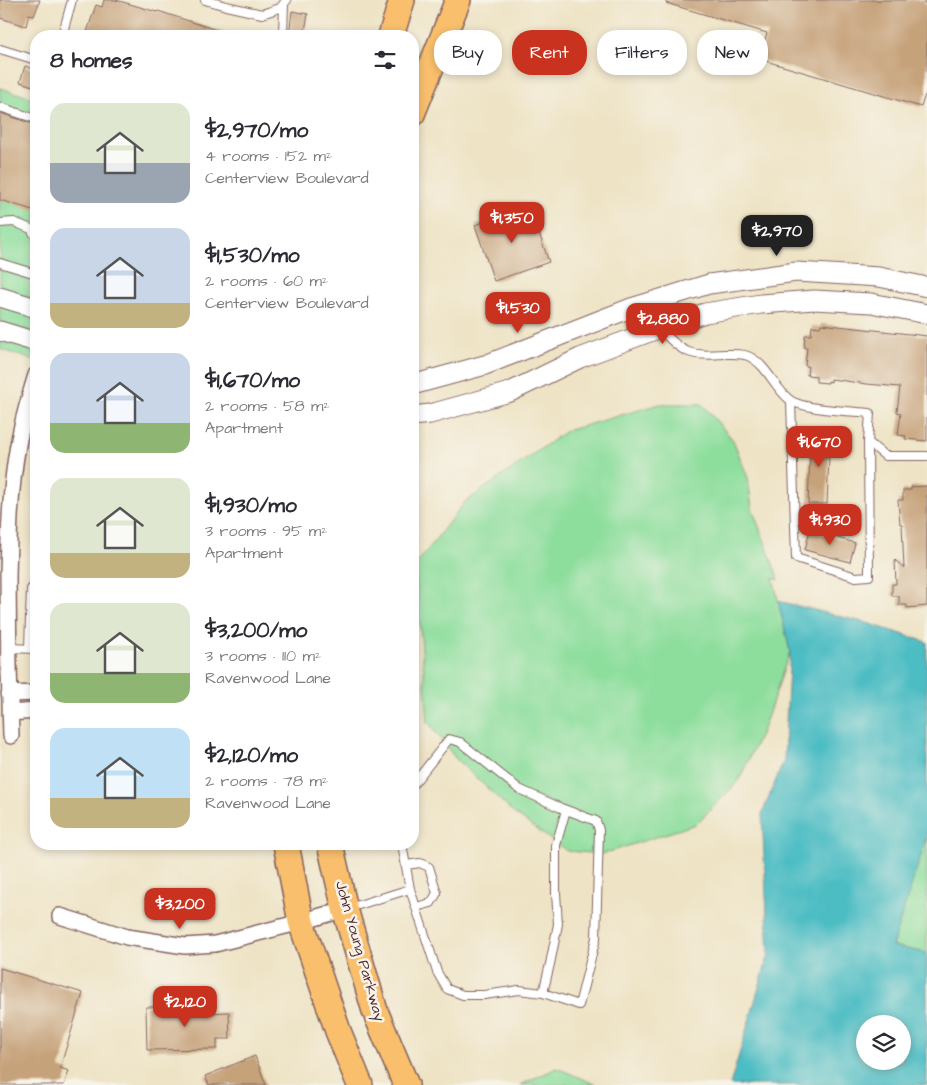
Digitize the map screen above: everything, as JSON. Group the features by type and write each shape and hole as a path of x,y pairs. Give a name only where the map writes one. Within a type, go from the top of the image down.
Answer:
{"highway":[{"path":"393,30 402,0"},
{"path":"419,68 440,0"},
{"path":"419,97 458,0"},
{"path":"287,850 301,922 338,1031 360,1085"},
{"name":"John Young Parkway","path":"331,850 345,909 374,1011 406,1085"}],"street":[{"path":"419,383 485,365 631,308 709,284 796,272 879,276 927,287"},
{"path":"0,297 30,306"},
{"path":"419,415 430,414 510,392 580,358 705,313 762,304 814,300 871,303 927,314"},
{"path":"631,308 660,328"},
{"path":"0,331 30,340"},
{"path":"11,736 8,648 9,548 12,492 18,445 30,396"},
{"path":"9,694 30,693"},
{"path":"10,713 30,711"},
{"path":"60,916 127,937 185,946 214,944 345,909"}],"lane":[{"path":"64,30 72,0"},
{"path":"205,0 262,14 280,8 285,2"},
{"path":"283,30 285,2"},
{"path":"0,49 30,58"},
{"path":"0,107 30,117"},
{"path":"0,223 14,222 30,229"},
{"path":"0,263 30,272"},
{"path":"660,328 679,348 688,353 746,355 757,360 791,401 810,407 870,413 868,442 869,576 856,577 796,558 791,401"},
{"path":"868,442 885,456 927,456"},
{"path":"8,648 30,649"},
{"path":"403,850 410,889 437,972 447,989 462,995 484,995 519,990 543,993 580,1005 596,938 599,830 596,821 566,810 520,789 460,742 449,739 419,777"},
{"path":"543,993 558,924 556,845 566,810"},
{"path":"406,865 420,863 430,866 437,893 431,903 416,907"},
{"path":"345,909 410,889"}],"green space":[{"path":"0,88 30,97 30,298 0,289"},
{"path":"0,306 30,315 30,331 0,322"},
{"path":"0,339 30,349 30,359 0,349"},
{"path":"660,404 702,404 733,440 748,478 752,508 779,580 773,578 790,651 765,724 738,782 696,824 603,854 567,851 515,814 456,759 428,722 419,614 419,561 464,503 566,431"},
{"path":"927,836 927,953 892,946"},
{"path":"557,1068 597,1085 520,1085"}],"water":[{"path":"778,601 867,623 927,642 927,836 892,946 927,953 927,1085 730,1085 769,954 762,814 784,760 790,651"}],"building":[{"path":"0,0 40,0 34,16 29,14 26,26 0,18"},
{"path":"104,0 116,0 217,30 88,30 96,5 102,7"},
{"path":"666,0 925,0 924,3 927,4 927,95 925,95 921,107 768,62 768,30 757,30 666,3"},
{"path":"292,11 308,14 305,30 290,30"},
{"path":"25,66 30,68 30,85 20,82"},
{"path":"0,113 30,123 30,209 0,200"},
{"path":"530,207 549,262 494,281 475,225"},
{"path":"821,324 927,336 927,441 905,439 906,436 898,435 901,413 897,412 900,387 831,379 831,382 828,381 828,383 816,382 816,376 807,375 808,366 805,366 807,348 804,348 805,335 811,335 812,326 820,327"},
{"path":"811,433 830,433 827,504 808,504"},
{"path":"927,486 927,606 907,608 907,605 899,605 899,596 892,596 892,584 896,584 895,560 904,568 902,524 900,524 898,500 903,500 903,490 911,490 911,487"},
{"path":"810,530 855,543 850,562 805,550"},
{"path":"0,968 83,993 60,1068 69,1071 64,1085 0,1085"},
{"path":"204,1006 204,1013 229,1012 230,1039 217,1039 217,1049 147,1050 146,1007"},
{"path":"255,1056 266,1085 209,1085 205,1076"}]}
